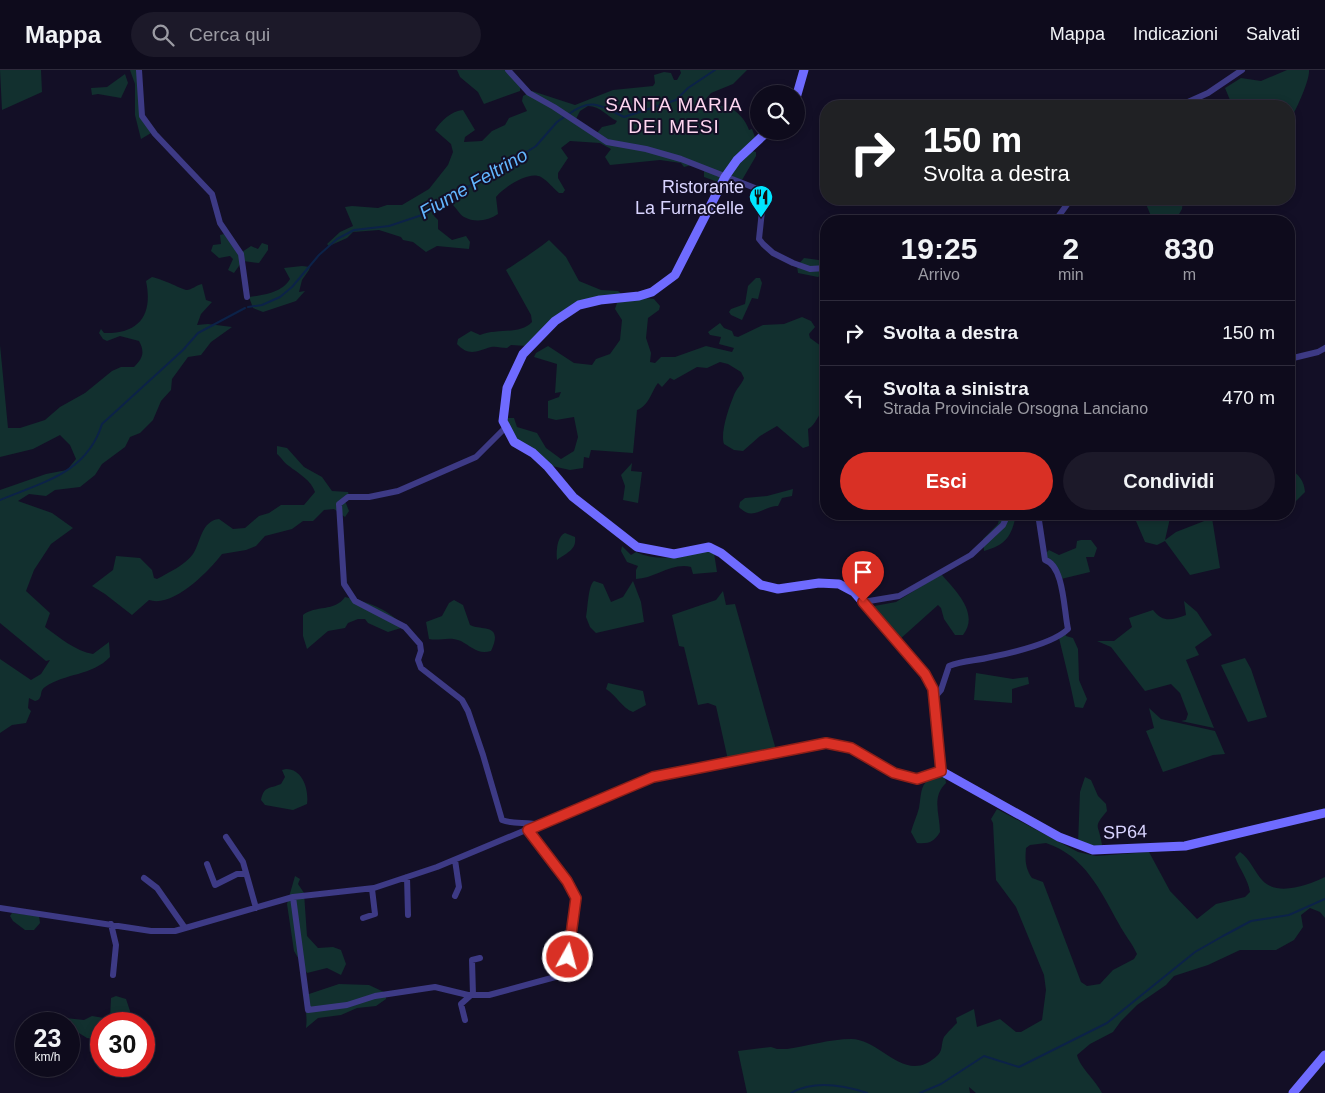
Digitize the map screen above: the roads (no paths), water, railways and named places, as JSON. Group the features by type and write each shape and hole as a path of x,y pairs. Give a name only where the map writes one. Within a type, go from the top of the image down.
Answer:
{"street":[{"path":"139,70 142,116 155,134 212,194 220,223 241,254 247,296"},
{"path":"508,70 529,93 554,107 606,142 646,148 754,188 759,192 763,201 759,239 763,244 793,263 810,269 820,268"},
{"path":"800,85 804,70"},
{"path":"1195,100 1242,70"},
{"path":"0,908 151,931 175,932 293,897 372,889 455,860 653,777 826,743 851,748 894,773 917,779 941,771 933,689 925,674 854,592 839,584 819,583 778,589 761,585 721,553 709,547 674,554 637,547 572,497 548,467 533,453 514,442 503,422 507,388 524,354 555,322 579,305 594,300 639,296 652,292 675,275 725,177 737,160 758,140"},
{"path":"1295,358 1318,352 1325,348"},
{"path":"506,427 476,457 398,491 369,497 348,497 339,504 344,584 355,601 406,628 420,644 421,651 418,660 421,668 462,700 468,711 483,755 502,820 510,823 530,822 540,825"},
{"path":"863,602 899,596 971,555 1003,525 1005,520"},
{"path":"934,698 941,690 949,666 966,660 990,658 1055,638 1068,629 1059,572 1046,560 1039,520"},
{"name":"SP64","path":"941,771 1059,837 1093,850 1185,846 1325,812"},
{"path":"293,897 308,1010 347,1005 375,996 427,987 472,995 489,995 560,976 565,968 568,957 576,898 567,881 528,830"},
{"path":"226,837 243,862 256,908"},
{"path":"455,860 459,887 455,896"},
{"path":"207,864 215,885 237,874 246,874"},
{"path":"407,877 408,915"},
{"path":"144,878 156,888 186,928"},
{"path":"363,918 375,914 372,889"},
{"path":"111,924 116,945 113,976"},
{"path":"472,995 472,960 480,958"},
{"path":"465,1020 461,1004 472,995"},
{"path":"1293,1093 1325,1055"}],"waterway":[{"name":"Fiume Feltrino","path":"569,114 584,106 596,105 624,117 676,100 688,88 715,70"},
{"name":"Fiume Feltrino","path":"248,307 262,305 280,297 292,287 319,255 337,239 354,230 389,226 428,213 443,198 483,180 536,146 557,122 564,117"},
{"name":"Fiume Feltrino","path":"0,500 62,474 74,465 86,454 95,441 102,424 183,350 198,333 245,308"},
{"path":"920,1093 941,1084 984,1056 1019,1067 1107,1023 1195,952 1223,936 1251,921 1289,915 1325,899"},
{"path":"791,1093 809,1086 819,1085 838,1086 867,1093"}],"place":[{"name":"Ristorante La Furnacelle","path":"761,218"}],"district":[{"name":"SANTA MARIA DEI MESI","path":"674,115"}]}
